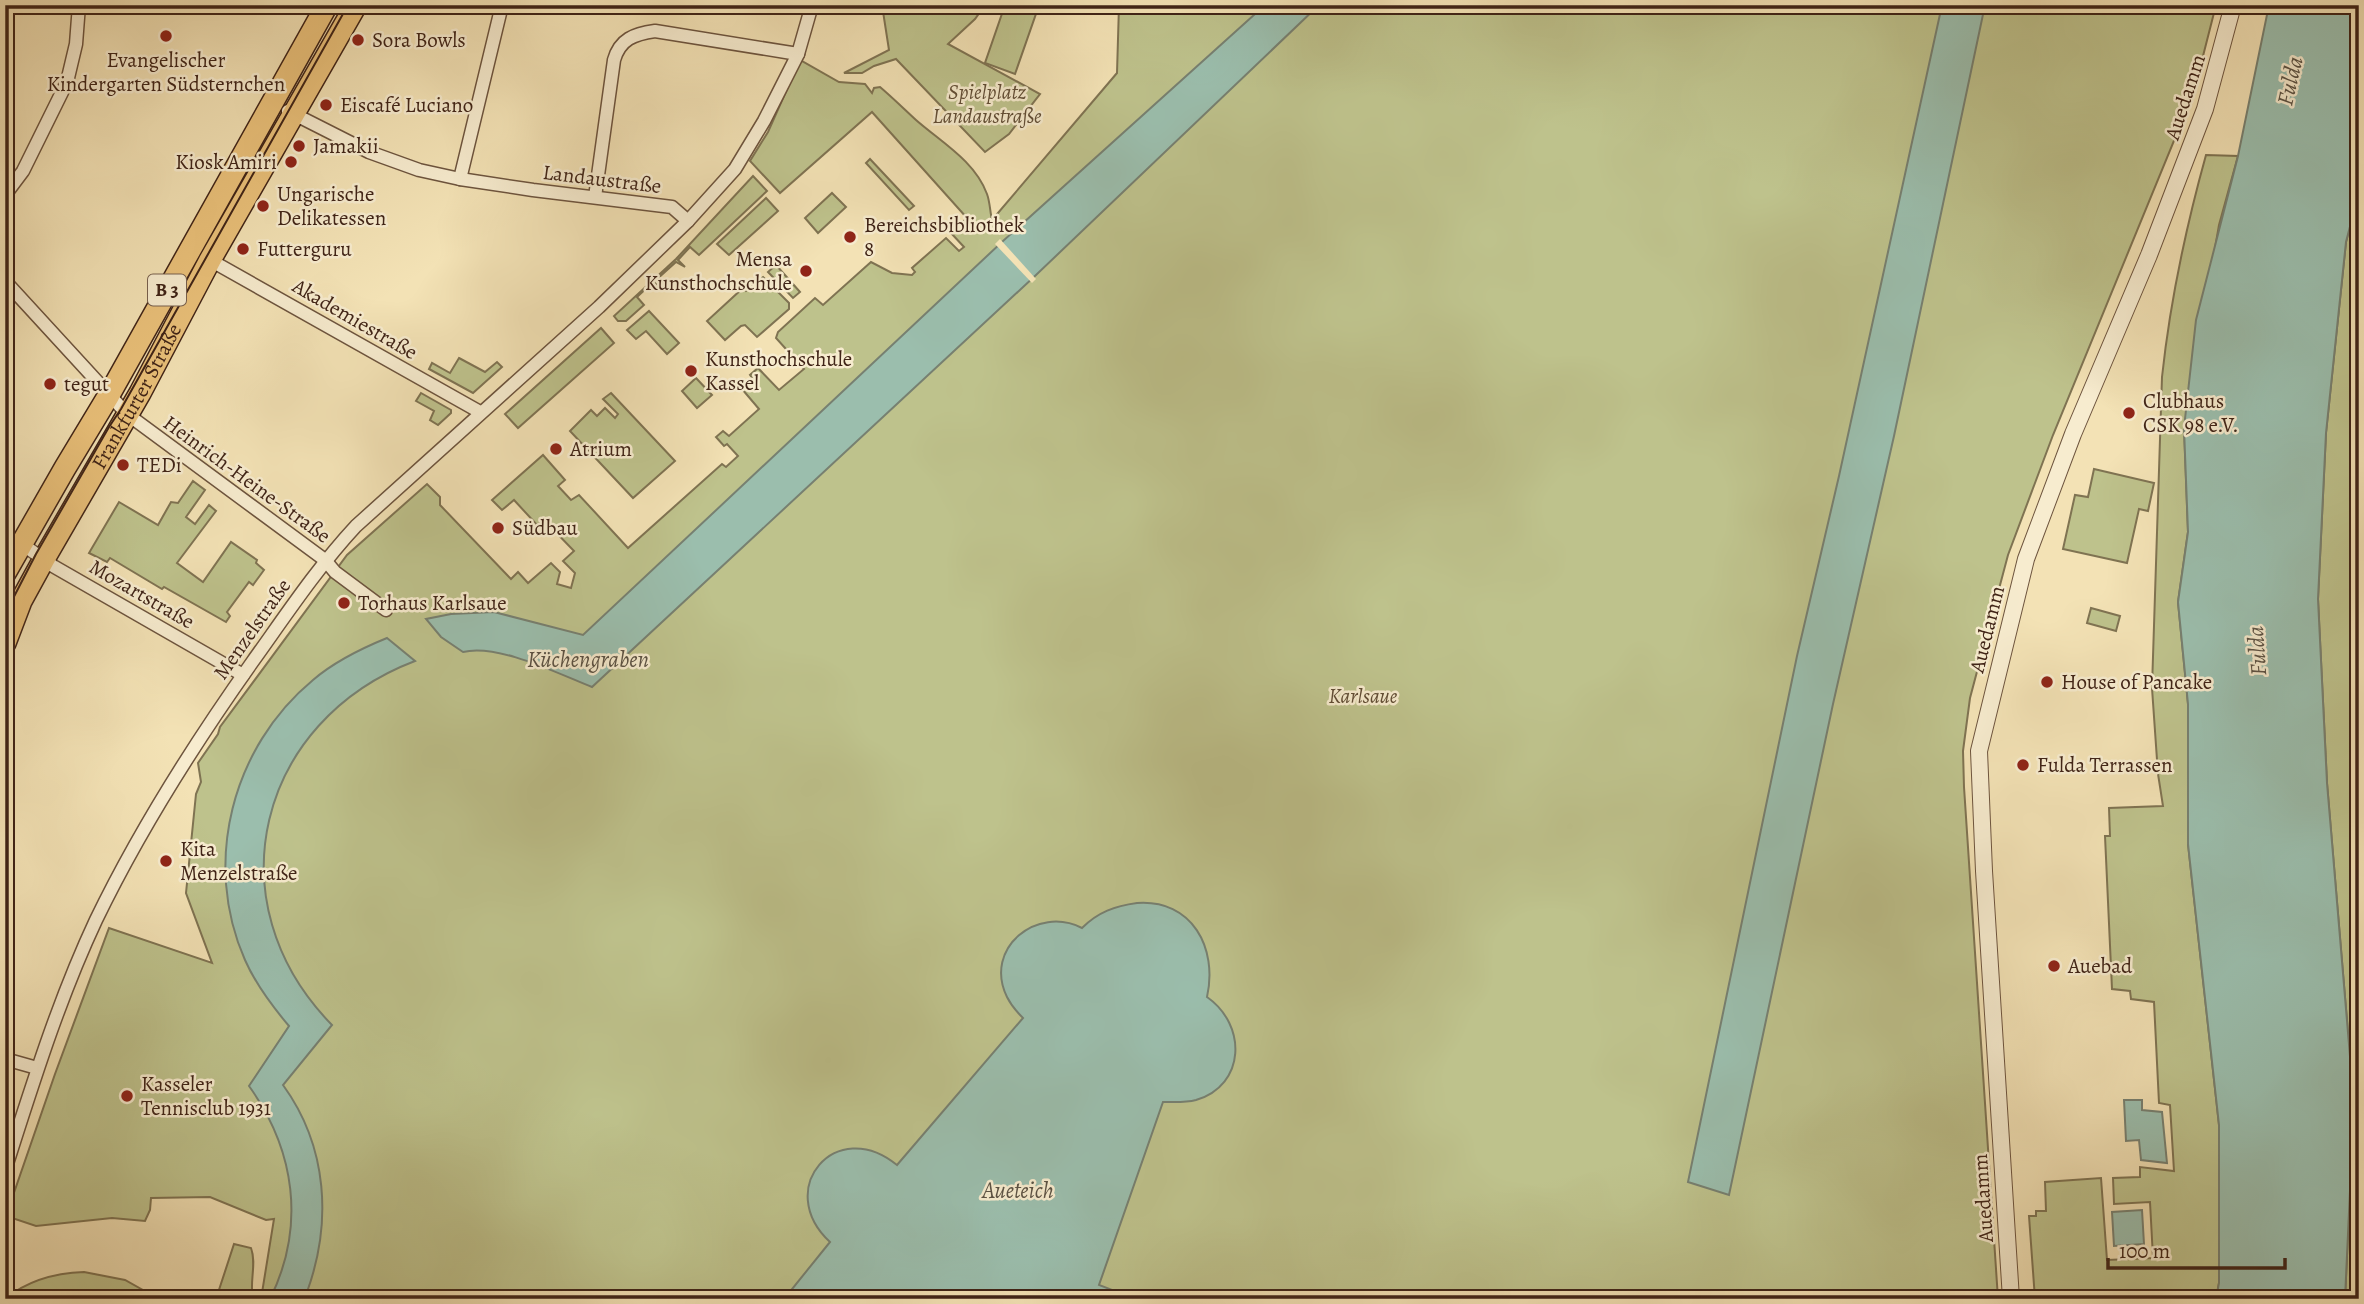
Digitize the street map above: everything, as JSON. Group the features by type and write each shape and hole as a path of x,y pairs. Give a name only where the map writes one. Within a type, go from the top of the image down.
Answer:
{"main road":[{"name":"Frankfurter Straße","path":"5,573 109,395 327,5"},
{"name":"Frankfurter Straße","path":"5,643 21,601 44,559 356,5"}],"street":[{"path":"5,195 23,171 68,82 76,44 79,5"},
{"path":"460,179 502,5"},
{"path":"688,221 735,169 764,121 798,54 812,5"},
{"name":"Auedamm","path":"2011,1299 1979,751 2026,559 2073,434 2149,255 2205,109 2233,5"},
{"path":"595,197 614,60 617,49 626,40 640,33 654,31 798,54"},
{"name":"Landaustraße","path":"273,102 369,152 419,170 460,179 672,207 688,221"},
{"name":"Menzelstraße","path":"5,1170 37,1068 71,979 122,868 167,789 210,722 325,559 356,526 599,307 688,221"},
{"name":"Akademiestraße","path":"210,260 480,412"},
{"name":"Heinrich-Heine-Straße","path":"5,281 127,414 325,559 335,572 386,610"},
{"name":"Mozartstraße","path":"22,544 243,675"},
{"path":"5,1059 37,1068"}],"green space":[{"name":"Spielplatz Landaustraße","path":"882,5 985,5 975,19 948,44 1040,94 1009,134 985,152 896,59 862,73 844,73 889,50"},
{"path":"1005,5 1030,5 1038,8 1015,74 985,63"},
{"name":"Karlsaue","path":"1119,5 2216,5 2185,114 2053,435 2008,555 1970,698 1963,751 1964,787 1998,1299 261,1299 274,1219 266,1220 210,1197 151,1198 145,1221 112,1218 36,1226 9,1217 7,1213 55,1074 109,928 212,963 186,893 196,794 201,782 198,763 220,727 347,555 427,484 440,497 440,505 511,579 518,572 528,583 551,563 560,572 557,584 571,588 575,573 563,561 574,551 544,520 537,525 514,500 502,510 492,500 543,455 565,480 558,486 571,500 579,495 628,548 722,464 726,467 738,456 716,437 723,431 729,436 759,409 742,389 753,379 750,375 758,368 779,390 804,369 776,338 778,332 815,298 823,305 871,262 892,273 912,275 915,272 912,268 946,238 959,251 964,247 951,233 967,218 872,112 780,193 750,161 768,132 800,60 839,82 865,84 872,93 874,88 880,87 966,162 982,182 989,200 992,220 1117,73"},
{"path":"2206,155 2238,156 2219,225 2184,428 2188,532 2178,602 2188,704 2188,844 2219,1125 2219,1283 2216,1299 2035,1299 2029,1216 2036,1216 2036,1211 2046,1211 2045,1182 2101,1178 2107,1260 2153,1258 2150,1202 2114,1204 2113,1178 2140,1177 2140,1167 2174,1171 2170,1105 2159,1103 2154,1002 2131,999 2130,991 2112,989 2105,836 2110,836 2109,808 2163,806 2152,688 2162,377 2180,265"},
{"path":"870,159 914,206 909,210 866,163"},
{"path":"753,176 767,191 699,255 690,247 678,260 685,267 676,262 656,280 662,288 653,282 637,297 644,305 626,321 618,321 614,316 676,259"},
{"path":"2359,192 2359,1299 2345,1299 2354,1104 2327,783 2318,599 2326,433 2346,242"},
{"path":"832,193 846,207 818,233 805,218"},
{"path":"766,198 778,211 729,255 717,244"},
{"path":"776,265 800,292 793,298 768,272"},
{"path":"763,277 789,303 789,309 757,337 745,325 725,340 707,321 743,288 746,291"},
{"path":"649,311 679,343 667,354 646,331 636,339 627,330"},
{"path":"601,328 614,343 518,428 505,414"},
{"path":"459,358 485,372 497,362 502,367 473,393 429,369 432,363 450,373"},
{"path":"696,378 712,395 697,408 682,391"},
{"path":"421,393 451,410 438,425 430,420 434,411 416,401"},
{"path":"611,393 675,461 633,498 570,431 591,410 597,416 605,408 615,418 618,414 603,399"},
{"path":"2094,469 2154,483 2148,511 2139,509 2127,563 2063,549 2075,495 2088,497"},
{"path":"193,481 205,490 186,517 195,524 209,505 216,511 177,563 203,582 231,542 257,560 256,563 264,570 253,585 249,582 227,612 230,616 226,622 110,558 107,562 89,553 119,502 158,525 171,502 178,503"},
{"path":"2091,608 2120,616 2116,631 2087,623"},
{"path":"234,1244 251,1248 253,1299 216,1299"},
{"path":"84,1272 125,1280 159,1299 5,1299 42,1279"}],"water":[{"name":"Küchengraben","path":"1265,5 1319,5 1036,275 592,687 510,656 477,650 463,652 441,637 426,619 451,614 494,612 583,635 1003,241"},
{"path":"1942,5 1985,5 1729,1195 1688,1182 1797,656"},
{"name":"Fulda","path":"2269,5 2359,5 2359,192 2346,242 2326,433 2318,599 2327,783 2354,1104 2345,1299 2216,1299 2219,1283 2219,1125 2188,844 2188,704 2178,602 2188,532 2184,428 2196,320 2238,156"},
{"path":"387,638 415,661 361,689 318,726 288,770 269,820 264,872 272,925 295,977 332,1025 283,1085 309,1134 321,1186 320,1239 307,1292 314,1299 270,1299 288,1244 290,1189 277,1136 249,1086 289,1026 254,978 232,923 226,885 226,846 232,809 245,772 262,738 285,707 330,667"},
{"name":"Aueteich","path":"1137,903 1156,904 1173,909 1197,930 1208,961 1207,997 1220,1009 1229,1023 1235,1053 1232,1068 1224,1082 1212,1092 1192,1101 1163,1102 1099,1285 1115,1291 1124,1299 784,1299 830,1242 814,1221 808,1201 810,1181 819,1165 834,1153 853,1148 874,1152 897,1165 1023,1018 1007,997 1001,979 1002,962 1008,948 1032,927 1048,922 1065,922 1082,928 1107,911"},
{"path":"2124,1100 2142,1100 2142,1110 2162,1112 2167,1163 2141,1160 2139,1140 2126,1141"},
{"path":"2142,1210 2144,1244 2114,1246 2112,1212"}],"pier":[{"path":"1000,239 1036,279 1032,283 995,244"}],"tram line":[{"path":"5,614 36,554 121,409 348,5"}],"place":[{"name":"Evangelischer Kindergarten Südsternchen","path":"166,36"},
{"name":"Sora Bowls","path":"358,40"},
{"name":"Eiscafé Luciano","path":"326,105"},
{"name":"Jamakii","path":"299,146"},
{"name":"Kiosk Amiri","path":"291,162"},
{"name":"Ungarische Delikatessen","path":"263,206"},
{"name":"Bereichsbibliothek 8","path":"850,237"},
{"name":"Futterguru","path":"243,249"},
{"name":"Mensa Kunsthochschule","path":"806,271"},
{"name":"Kunsthochschule Kassel","path":"691,371"},
{"name":"tegut","path":"50,384"},
{"name":"Clubhaus CSK 98 e.V.","path":"2129,413"},
{"name":"Atrium","path":"556,449"},
{"name":"TEDi","path":"123,465"},
{"name":"Südbau","path":"498,528"},
{"name":"Torhaus Karlsaue","path":"344,603"},
{"name":"House of Pancake","path":"2047,682"},
{"name":"Fulda Terrassen","path":"2023,765"},
{"name":"Kita Menzelstraße","path":"166,861"},
{"name":"Auebad","path":"2054,966"},
{"name":"Kasseler Tennisclub 1931","path":"127,1096"}]}
